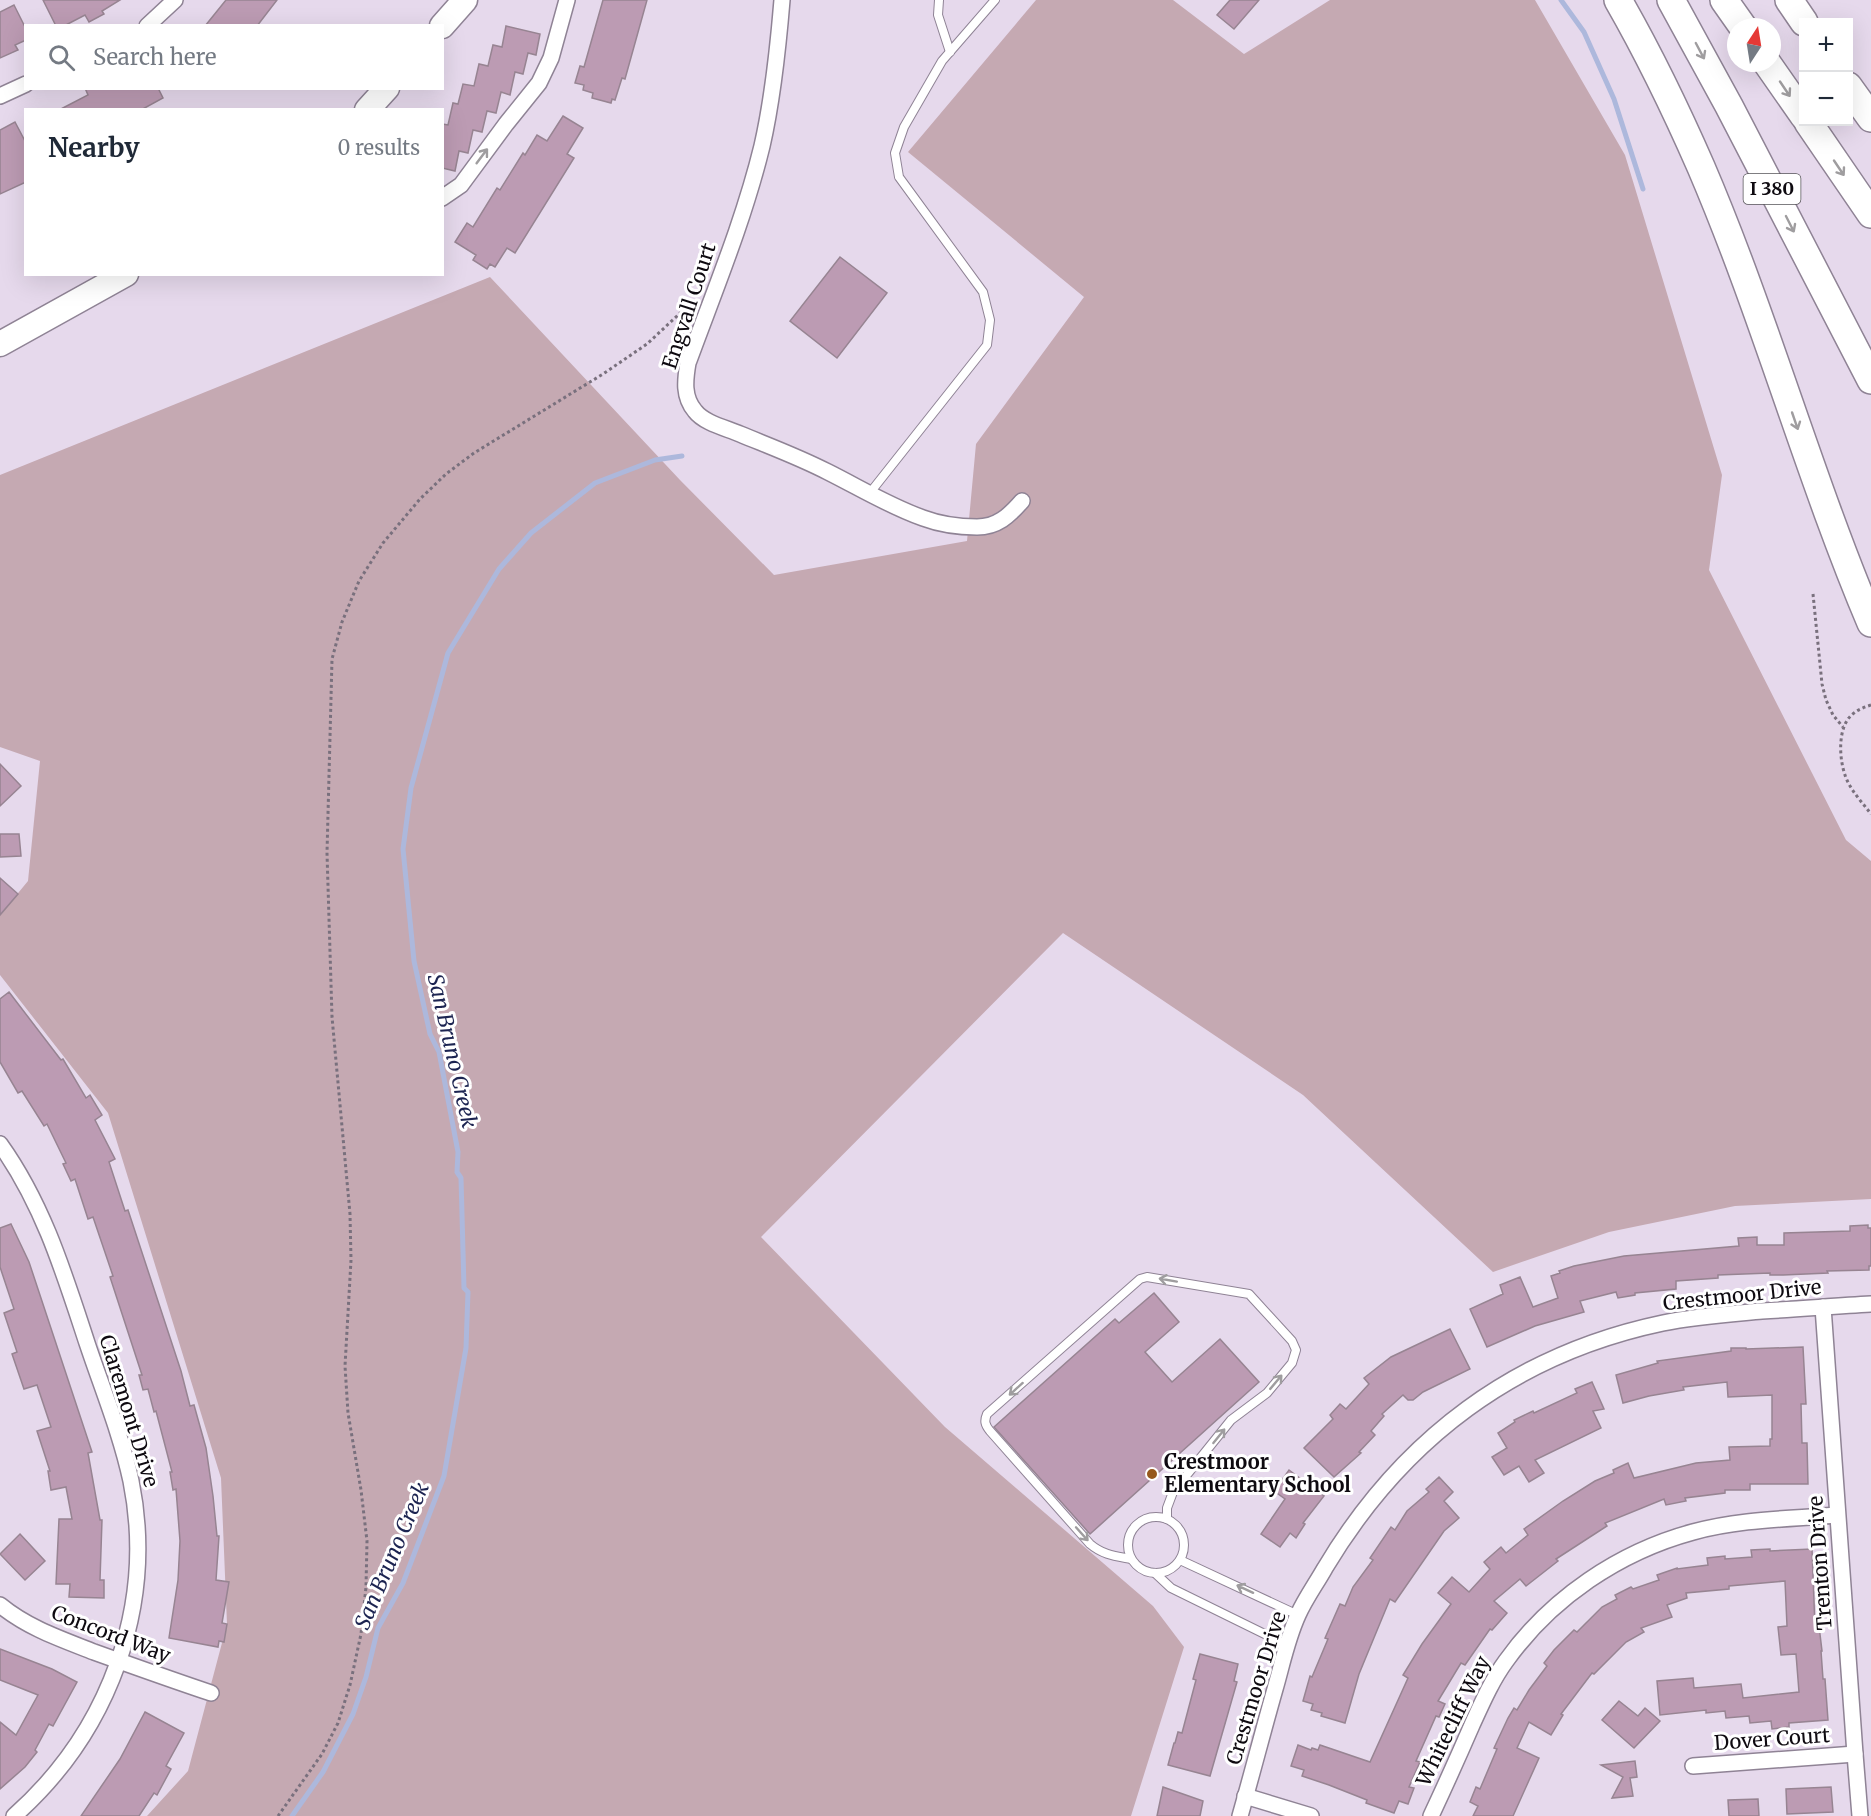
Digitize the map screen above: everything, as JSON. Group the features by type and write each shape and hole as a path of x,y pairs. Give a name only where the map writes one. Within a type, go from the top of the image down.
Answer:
{"highway":[{"path":"1607,0 1664,111 1692,173 1757,339 1781,381"},
{"path":"1618,0 1662,82 1732,245 1835,532 1871,623"},
{"name":"I 380","path":"1671,0 1729,106 1871,380"},
{"path":"1724,0 1737,18"},
{"path":"1789,0 1801,18"},
{"path":"1773,72 1799,110"},
{"path":"1853,93 1871,118"},
{"path":"1811,126 1871,214"}],"main road":[{"path":"444,24 465,0"},
{"path":"369,108 385,90"},
{"path":"0,344 122,276"}],"street":[{"path":"149,24 175,0"},
{"path":"444,197 461,184 539,83 551,58 567,0"},
{"name":"Engvall Court","path":"782,0 778,58 762,146 748,196 688,363 685,381 687,398 696,413 712,423 790,454 925,519 954,526 979,527 996,524 1009,516 1022,501"},
{"path":"0,96 24,85"},
{"name":"Claremont Drive","path":"0,1144 32,1196 52,1239 119,1439 130,1480 137,1530 137,1569 133,1602 119,1661 100,1707 73,1751 52,1778 14,1816"},
{"name":"Crestmoor Drive","path":"1240,1816 1287,1645 1298,1615 1356,1520 1417,1450 1453,1418 1532,1369 1576,1349 1662,1323 1706,1316 1871,1304"},
{"name":"Trenton Drive","path":"1824,1307 1860,1816"},
{"name":"Whitecliff Way","path":"1431,1816 1485,1698 1505,1662 1534,1626 1569,1594 1606,1570 1647,1548 1694,1532 1738,1523 1837,1515"},
{"name":"Concord Way","path":"0,1605 36,1629 211,1694"},
{"name":"Dover Court","path":"1693,1766 1855,1754"},
{"path":"1245,1796 1311,1816"}],"lane":[{"path":"939,0 938,15 950,52"},
{"path":"869,494 987,345 990,320 983,292 899,177 895,153 904,127 942,62 995,0"},
{"path":"1131,1559 1108,1555 1090,1544 990,1431 985,1422 987,1414 1140,1279 1147,1277 1249,1294 1292,1341 1296,1350 1293,1363 1267,1393 1232,1420 1173,1492 1167,1508 1167,1519"},
{"path":"1155,1573 1169,1569 1180,1560 1183,1551 1183,1537 1179,1528 1167,1519 1158,1516 1142,1520 1135,1525 1128,1541 1131,1559 1141,1569 1155,1573 1171,1588 1287,1645"},
{"path":"1180,1560 1298,1615"}],"path":[{"path":"278,1816 322,1754 338,1722 350,1686 361,1634 366,1587 367,1541 348,1413 346,1377 351,1260 350,1225 332,1017 327,853 332,659 342,622 359,581 383,543 420,499 446,474 474,453 603,374 647,344 696,299"},
{"path":"1813,594 1822,684 1833,715 1843,727"},
{"path":"1871,705 1854,713 1848,719 1843,727 1841,751 1849,785 1871,814"}],"shaded area":[{"path":"1036,0 1173,0 1244,54 1330,0 1535,0 1625,155 1722,475 1709,570 1846,840 1871,861 1871,1199 1735,1206 1609,1232 1493,1272 1303,1095 1063,933 761,1237 945,1427 1153,1606 1184,1647 1131,1816 147,1816 188,1771 227,1624 221,1478 108,1113 0,975 0,915 28,881 40,761 0,747 0,475 490,277 680,480 774,575 967,541 976,444 1084,297 908,152"}],"building":[{"path":"43,0 120,0 102,11 104,14 89,22 85,15 68,24 55,24"},
{"path":"226,0 277,0 259,24 207,24"},
{"path":"603,0 647,0 625,79 622,78 615,100 612,99 611,103 592,98 593,93 583,90 584,85 575,83 580,66 584,67"},
{"path":"1230,0 1259,0 1234,29 1217,15"},
{"path":"14,5 24,25 24,41 15,45 18,50 0,58 0,12"},
{"path":"506,26 540,34 536,55 528,53 523,74 515,72 510,95 501,92 496,113 487,111 482,132 473,130 468,153 459,151 455,171 444,168 444,124 448,125 453,103 458,104 463,84 474,86 479,64 488,66 493,45 502,47"},
{"path":"86,90 159,90 163,98 145,108 63,108 88,95"},
{"path":"563,116 583,128 567,154 574,158 515,253 507,248 495,267 490,264 487,269 473,260 476,255 455,242 467,223 473,227 497,188 500,190 537,135 547,141"},
{"path":"15,122 24,139 24,183 0,194 0,130"},
{"path":"840,257 887,293 837,358 790,321"},
{"path":"0,764 21,786 0,806"},
{"path":"0,834 19,834 21,856 0,857"},
{"path":"0,878 18,894 0,915"},
{"path":"9,992 61,1060 63,1059 86,1098 90,1095 102,1115 95,1120 115,1159 109,1162 125,1211 128,1210 181,1371 190,1406 194,1405 206,1448 217,1536 219,1536 216,1580 229,1582 222,1623 227,1624 224,1642 219,1641 218,1647 169,1638 178,1580 180,1541 176,1489 173,1490 170,1472 172,1472 156,1411 154,1412 148,1389 143,1390 139,1375 142,1375 93,1217 88,1219 75,1179 71,1181 63,1164 66,1163 47,1124 44,1126 22,1091 18,1093 0,1062 0,999"},
{"path":"11,1224 29,1262 92,1452 88,1453 100,1520 102,1520 100,1580 104,1580 104,1598 69,1597 70,1584 56,1584 59,1519 72,1519 66,1487 51,1490 48,1471 50,1471 37,1431 51,1427 37,1385 24,1389 12,1354 17,1352 4,1313 14,1309 0,1267 0,1228"},
{"path":"1868,1225 1868,1228 1871,1228 1871,1266 1869,1270 1783,1275 1770,1275 1770,1273 1718,1275 1718,1278 1676,1281 1676,1289 1635,1293 1635,1295 1618,1298 1616,1292 1580,1301 1584,1312 1535,1326 1487,1347 1470,1309 1503,1294 1500,1285 1520,1277 1533,1307 1558,1298 1551,1276 1574,1266 1624,1256 1739,1246 1738,1238 1757,1237 1757,1245 1784,1245 1784,1233 1850,1231 1850,1226"},
{"path":"1154,1293 1179,1322 1145,1352 1172,1382 1220,1339 1259,1382 1090,1534 994,1427 1115,1319 1119,1323"},
{"path":"1450,1329 1470,1369 1423,1392 1413,1400 1408,1400 1403,1395 1382,1414 1384,1416 1371,1431 1375,1435 1359,1452 1361,1453 1334,1477 1304,1448 1333,1419 1330,1415 1340,1404 1346,1409 1369,1384 1364,1378 1391,1357"},
{"path":"1803,1347 1806,1404 1801,1404 1802,1443 1807,1443 1808,1484 1750,1484 1750,1490 1725,1490 1725,1493 1685,1498 1686,1501 1666,1505 1664,1499 1605,1523 1607,1526 1556,1559 1558,1561 1526,1586 1520,1579 1494,1601 1507,1613 1492,1630 1490,1629 1465,1665 1461,1663 1438,1701 1445,1704 1439,1717 1436,1716 1416,1761 1420,1762 1409,1787 1414,1788 1408,1804 1399,1801 1394,1813 1366,1803 1367,1800 1302,1776 1304,1770 1291,1766 1298,1745 1318,1750 1320,1745 1370,1762 1408,1678 1403,1675 1451,1604 1438,1593 1452,1577 1469,1592 1490,1569 1484,1562 1501,1547 1506,1553 1528,1535 1524,1529 1563,1501 1628,1463 1634,1478 1696,1463 1730,1460 1729,1447 1770,1446 1772,1395 1728,1397 1727,1382 1683,1387 1684,1390 1623,1403 1616,1375 1658,1363 1657,1361 1731,1351 1731,1348"},
{"path":"1592,1382 1604,1409 1593,1411 1601,1428 1535,1460 1544,1473 1529,1482 1519,1466 1504,1475 1492,1457 1507,1448 1498,1433 1515,1422 1514,1420 1577,1393 1575,1389"},
{"path":"1289,1470 1324,1496 1303,1523 1305,1524 1296,1538 1290,1533 1280,1547 1261,1534 1285,1499 1274,1491"},
{"path":"1439,1477 1453,1492 1444,1501 1459,1518 1444,1531 1395,1602 1390,1599 1359,1674 1345,1723 1321,1716 1322,1713 1311,1710 1313,1704 1303,1701 1310,1676 1312,1677 1328,1639 1325,1638 1340,1604 1345,1606 1353,1587 1373,1560 1370,1558 1391,1527 1395,1530 1407,1511 1429,1492 1426,1489"},
{"path":"20,1534 45,1561 25,1580 0,1554"},
{"path":"1770,1549 1770,1551 1812,1549 1815,1627 1819,1626 1828,1720 1789,1723 1789,1727 1772,1729 1771,1721 1750,1723 1749,1716 1726,1718 1725,1711 1706,1713 1706,1710 1660,1715 1657,1681 1693,1678 1694,1688 1741,1684 1743,1698 1799,1692 1796,1654 1781,1655 1778,1627 1787,1626 1785,1581 1686,1593 1687,1598 1667,1605 1672,1617 1641,1628 1644,1632 1626,1642 1594,1674 1592,1673 1561,1714 1563,1715 1551,1735 1529,1722 1517,1748 1539,1758 1513,1816 1473,1816 1478,1806 1470,1802 1476,1787 1480,1789 1497,1749 1494,1748 1508,1718 1514,1708 1517,1710 1547,1666 1544,1663 1574,1630 1577,1632 1602,1607 1617,1599 1615,1595 1631,1587 1633,1589 1659,1580 1657,1575 1677,1568 1708,1565 1707,1558 1752,1557 1751,1550"},
{"path":"0,1649 52,1669 77,1682 53,1726 49,1724 35,1750 37,1752 25,1767 0,1789 0,1722 16,1735 38,1695 0,1680"},
{"path":"1200,1654 1238,1664 1234,1681 1237,1682 1210,1776 1168,1765 1178,1732 1182,1733 1196,1680 1193,1679"},
{"path":"1619,1701 1638,1716 1645,1708 1660,1721 1634,1748 1602,1720"},
{"path":"145,1712 184,1733 166,1766 171,1769 157,1795 154,1793 139,1816 81,1816 120,1759"},
{"path":"1635,1761 1637,1777 1630,1778 1633,1796 1612,1798 1623,1777 1601,1765"},
{"path":"1163,1787 1203,1801 1200,1816 1157,1816"},
{"path":"1831,1787 1833,1812 1787,1814 1786,1789"},
{"path":"1758,1799 1759,1816 1729,1816 1728,1800"}],"waterway":[{"name":"San Bruno Creek","path":"1561,0 1584,32 1614,99 1643,189"},
{"name":"San Bruno Creek","path":"292,1816 323,1772 353,1714 366,1677 378,1628 403,1583 444,1476 466,1348 468,1292 464,1288 461,1178 457,1172 458,1152 439,1052 430,1034 414,961 403,849 411,788 448,653 499,569 531,533 595,483 655,460 682,456"}],"place":[{"name":"Crestmoor Elementary School","path":"1152,1474"}]}
